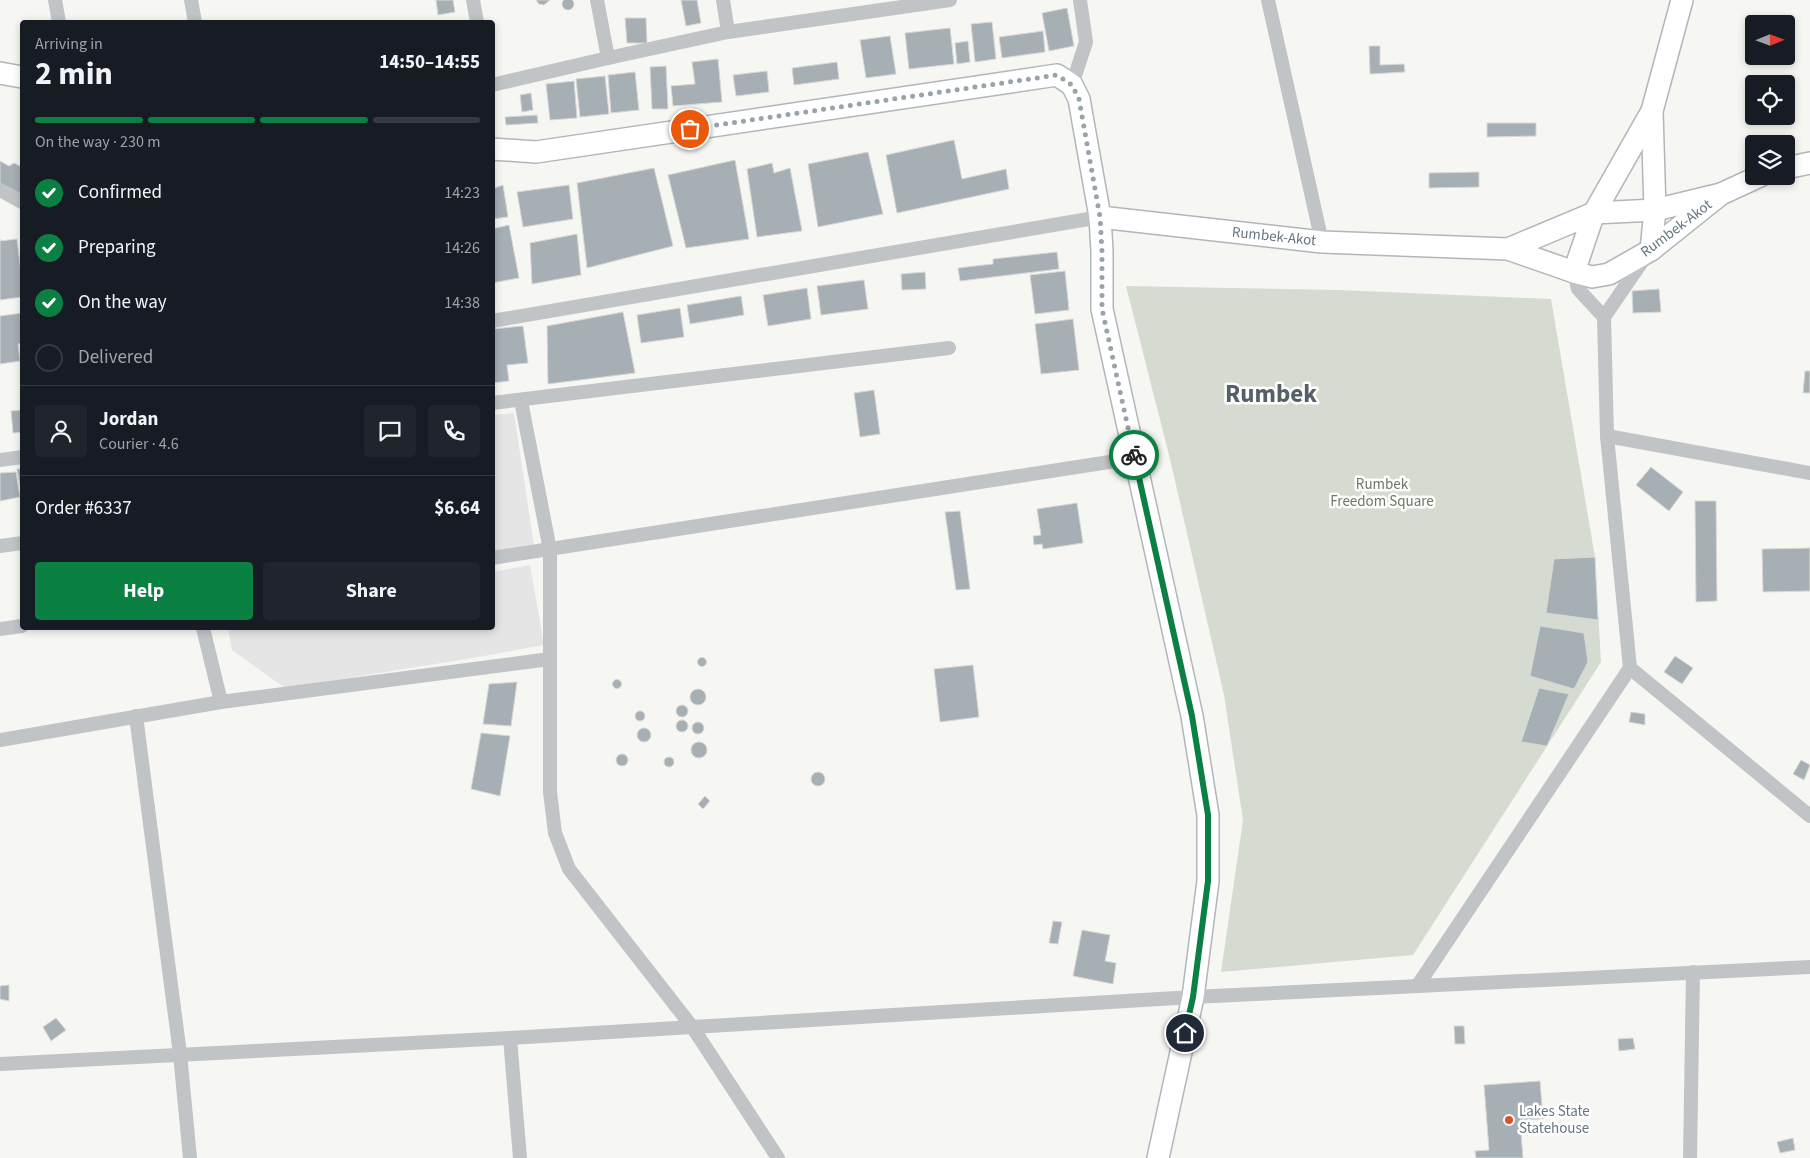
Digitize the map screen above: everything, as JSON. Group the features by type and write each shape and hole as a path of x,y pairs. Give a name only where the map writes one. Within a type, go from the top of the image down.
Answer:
{"main road":[{"path":"1574,272 1594,213 1652,111 1682,0"},
{"path":"0,73 20,77"},
{"path":"495,149 536,152 1057,75 1072,85 1079,99 1100,217 1102,309 1192,716 1208,815 1208,881 1193,997 1158,1158"},
{"path":"1651,250 1656,210 1652,111"},
{"path":"1795,166 1810,162"},
{"path":"1720,194 1745,183"},
{"name":"Rumbek-Akot","path":"1100,217 1322,242 1508,249 1592,277 1609,274 1651,250 1720,194"},
{"name":"Rumbek-Akot","path":"1508,249 1594,213 1656,210 1720,194"}],"street":[{"path":"55,0 59,20"},
{"path":"191,0 195,20"},
{"path":"473,0 477,20"},
{"path":"597,0 608,58"},
{"path":"723,0 728,32"},
{"path":"495,84 728,32 873,6 950,0"},
{"path":"1072,85 1086,42 1080,0"},
{"path":"1268,0 1322,242"},
{"path":"0,190 20,201"},
{"path":"495,320 1100,217"},
{"path":"1418,985 1630,668 1607,436 1604,317 1651,250"},
{"path":"1574,272 1578,289 1604,317"},
{"path":"495,403 950,348"},
{"path":"522,401 550,550 550,792 555,833 569,869 693,1028 778,1158"},
{"path":"1607,436 1810,473"},
{"path":"0,460 20,457"},
{"path":"495,558 1135,458"},
{"path":"0,546 20,543"},
{"path":"0,629 20,626"},
{"path":"203,630 221,702"},
{"path":"0,740 221,702 550,659"},
{"path":"1630,668 1810,816"},
{"path":"136,716 180,1054 190,1158"},
{"path":"0,1064 693,1028 1193,997 1810,967"},
{"path":"1690,1158 1693,972"},
{"path":"510,1038 520,1158"}],"shaded area":[{"path":"514,413 534,546 495,552 495,415"},
{"path":"530,565 544,645 285,688 232,650 228,630 495,630 495,572"}],"green space":[{"name":"Rumbek Freedom Square","path":"1126,286 1339,290 1551,299 1595,557 1601,662 1413,955 1221,972 1243,820 1224,695 1170,459"}],"building":[{"path":"566,-1 570,-1 573,2 572,8 568,10 562,4"},
{"path":"436,0 453,0 455,12 438,15"},
{"path":"536,0 550,0 544,5 539,4"},
{"path":"681,0 697,0 701,23 686,26"},
{"path":"1067,8 1074,46 1049,51 1042,13"},
{"path":"625,18 646,18 647,43 627,43"},
{"path":"992,22 996,59 975,62 971,24"},
{"path":"950,28 954,64 909,69 905,33"},
{"path":"1043,31 1045,52 1002,58 999,37"},
{"path":"890,36 896,74 866,78 860,40"},
{"path":"968,41 970,62 957,64 955,43"},
{"path":"1369,46 1380,46 1380,65 1404,64 1405,72 1370,74"},
{"path":"718,59 722,102 673,106 671,86 695,84 692,62"},
{"path":"837,62 839,79 794,85 792,68"},
{"path":"666,66 668,109 652,109 650,67"},
{"path":"767,71 769,92 736,96 733,75"},
{"path":"635,72 639,110 611,113 608,75"},
{"path":"605,76 609,114 580,117 576,79"},
{"path":"574,81 577,118 550,120 546,84"},
{"path":"531,93 533,110 522,112 520,95"},
{"path":"537,115 538,123 506,125 505,117"},
{"path":"1487,123 1536,123 1536,136 1487,137"},
{"path":"954,140 962,179 1006,169 1009,189 897,213 886,155"},
{"path":"868,152 883,214 818,227 808,164"},
{"path":"735,160 749,239 686,248 668,175"},
{"path":"0,161 9,166 14,163 20,166 19,198 0,187"},
{"path":"772,163 774,173 790,168 802,231 757,237 747,169"},
{"path":"654,168 673,246 587,268 577,183"},
{"path":"1479,172 1479,187 1429,188 1429,173"},
{"path":"503,185 508,217 495,219 495,188"},
{"path":"569,185 573,219 523,227 517,192"},
{"path":"509,225 519,278 495,282 495,228"},
{"path":"577,234 581,275 532,284 530,243"},
{"path":"17,239 20,264 20,297 0,300 0,241"},
{"path":"1057,252 1059,269 960,281 958,268 993,264 993,259"},
{"path":"1065,271 1069,310 1035,314 1030,275"},
{"path":"925,272 926,289 902,290 901,274"},
{"path":"864,280 868,309 821,315 817,286"},
{"path":"807,288 811,319 768,326 763,295"},
{"path":"1659,289 1661,312 1633,313 1632,291"},
{"path":"741,296 744,315 690,324 687,305"},
{"path":"680,308 684,337 641,343 637,315"},
{"path":"623,312 635,373 548,384 547,326"},
{"path":"20,313 20,344 18,344 20,361 0,364 0,316"},
{"path":"1073,319 1079,370 1041,374 1035,324"},
{"path":"523,326 528,363 507,365 509,381 495,383 495,329"},
{"path":"1805,371 1810,371 1810,393 1803,393"},
{"path":"874,390 880,434 860,437 854,393"},
{"path":"20,410 20,432 13,433 11,411"},
{"path":"1651,467 1683,492 1669,511 1636,485"},
{"path":"17,469 20,469 20,486"},
{"path":"16,472 20,497 0,501 0,473"},
{"path":"1695,501 1716,501 1717,601 1696,602"},
{"path":"1077,503 1083,543 1043,549 1042,544 1034,545 1033,536 1041,535 1037,509"},
{"path":"960,511 970,589 956,590 945,512"},
{"path":"1810,548 1810,591 1763,592 1762,549"},
{"path":"1595,557 1598,620 1546,613 1554,559"},
{"path":"1540,626 1584,633 1588,662 1574,689 1530,676"},
{"path":"1675,656 1693,668 1682,684 1664,672"},
{"path":"702,657 707,662 702,667 697,662"},
{"path":"973,665 979,717 940,722 934,669"},
{"path":"617,679 622,684 617,689 612,684"},
{"path":"517,682 511,726 483,724 489,684"},
{"path":"1539,688 1569,694 1547,746 1521,742"},
{"path":"698,689 706,697 698,705 690,697"},
{"path":"682,705 688,711 682,717 676,711"},
{"path":"638,711 642,711 645,716 642,721 638,721 635,718 635,714"},
{"path":"1631,712 1645,714 1645,725 1629,722"},
{"path":"680,720 684,720 688,726 684,732 680,732 676,728 676,724"},
{"path":"698,722 704,728 698,734 692,728"},
{"path":"644,728 649,730 651,735 649,740 644,742 639,740 637,735 639,730"},
{"path":"481,733 510,736 500,796 471,789"},
{"path":"699,742 707,750 699,758 691,750"},
{"path":"620,754 624,754 628,760 624,766 620,766 616,762 616,758"},
{"path":"667,757 671,757 674,762 673,766 667,767 664,764 664,760"},
{"path":"1801,760 1810,765 1804,780 1793,774"},
{"path":"815,772 821,772 825,779 821,786 815,786 811,782 811,776"},
{"path":"705,796 710,801 703,809 698,804"},
{"path":"1053,921 1062,922 1058,944 1049,943"},
{"path":"1082,930 1110,935 1105,961 1116,963 1113,984 1073,976"},
{"path":"9,985 9,1001 0,999 0,986"},
{"path":"56,1018 66,1030 51,1041 43,1027"},
{"path":"1454,1026 1464,1026 1465,1044 1455,1044"},
{"path":"1633,1038 1635,1049 1619,1051 1618,1039"},
{"name":"Lakes State Statehouse","path":"1540,1081 1543,1119 1520,1120 1523,1158 1476,1158 1475,1151 1489,1150 1484,1085"},
{"path":"1793,1138 1795,1150 1780,1153 1777,1142"}],"way so far":[{"path":"690,129 1057,75 1072,85 1079,99 1100,217 1102,309 1134,455"}],"place":[{"name":"Lakes State Statehouse","path":"1509,1120"}],"district":[{"name":"Rumbek","path":"1271,393"}],"route":[{"path":"1134,455 1192,716 1208,815 1208,881 1193,997 1185,1033"}]}
